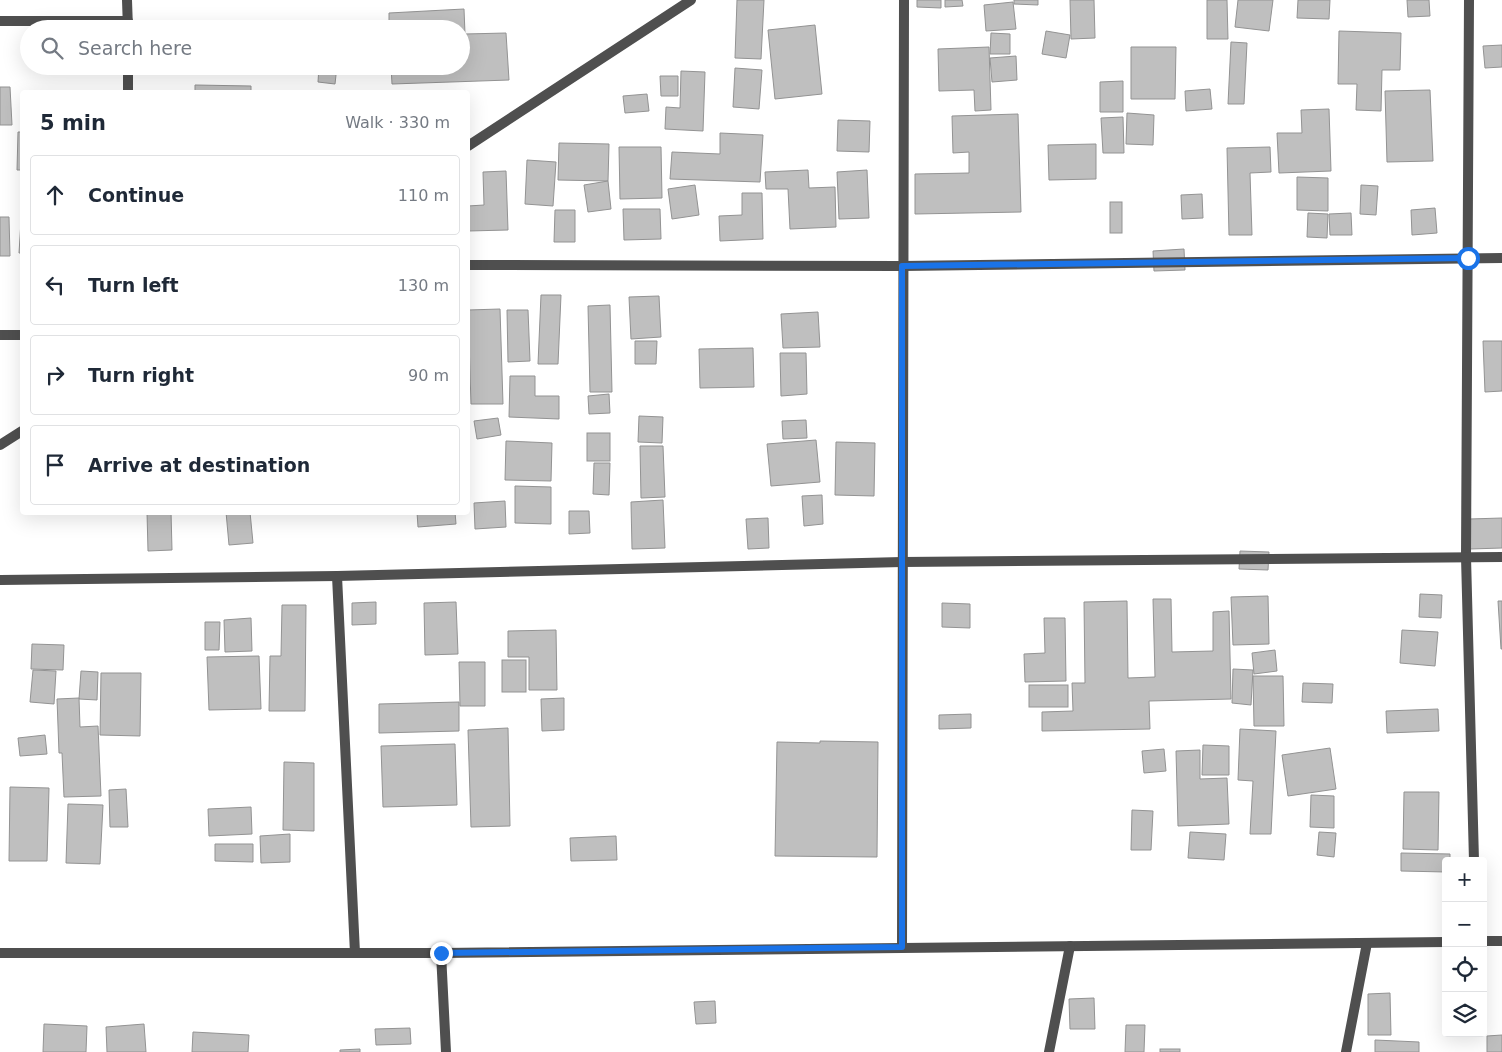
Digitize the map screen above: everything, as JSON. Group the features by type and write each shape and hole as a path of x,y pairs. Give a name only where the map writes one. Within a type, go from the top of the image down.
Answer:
{"street":[{"path":"127,0 128,20"},
{"path":"470,145 691,0"},
{"path":"902,947 904,0"},
{"path":"1469,0 1466,557 1474,857"},
{"path":"0,21 20,22"},
{"path":"128,75 128,90"},
{"path":"470,265 902,266 1502,258"},
{"path":"0,335 20,335"},
{"path":"0,445 20,432"},
{"path":"0,580 337,576 902,562 1502,557"},
{"path":"337,576 355,953"},
{"path":"1487,941 1502,941"},
{"path":"0,953 441,953 1442,942"},
{"path":"1346,1052 1368,943"},
{"path":"1049,1052 1070,946"},
{"path":"441,953 446,1052"}],"building":[{"path":"737,0 764,0 761,59 735,58"},
{"path":"917,0 941,0 941,8 917,7"},
{"path":"945,0 962,0 963,6 945,7"},
{"path":"1014,0 1038,0 1038,5 1014,4"},
{"path":"1070,0 1094,0 1095,38 1071,39"},
{"path":"1207,0 1227,0 1228,39 1207,39"},
{"path":"1238,0 1273,0 1269,31 1235,27"},
{"path":"1298,0 1330,0 1329,19 1297,18"},
{"path":"1407,0 1429,0 1430,16 1408,17"},
{"path":"1013,2 1016,29 986,31 984,5"},
{"path":"464,9 464,20 389,20 389,13"},
{"path":"815,25 822,94 775,99 768,30"},
{"path":"1046,31 1070,35 1066,58 1042,54"},
{"path":"1339,31 1401,33 1400,70 1382,70 1381,111 1356,110 1357,84 1338,84"},
{"path":"506,33 509,80 392,84 392,75 470,75 470,34"},
{"path":"991,33 1010,34 1010,54 990,54"},
{"path":"1231,42 1247,43 1244,104 1228,104"},
{"path":"1502,45 1502,67 1485,68 1483,46"},
{"path":"989,47 991,110 975,111 974,90 939,91 938,49"},
{"path":"1131,47 1176,47 1175,99 1131,99"},
{"path":"1016,56 1017,80 992,82 990,58"},
{"path":"735,68 762,70 759,109 733,107"},
{"path":"681,71 705,72 703,131 665,129 666,107 680,108"},
{"path":"318,75 336,75 335,84 318,82"},
{"path":"660,76 678,76 678,96 661,96"},
{"path":"1123,81 1123,112 1100,112 1100,82"},
{"path":"195,85 251,86 251,90 195,90"},
{"path":"0,87 10,87 12,125 0,125"},
{"path":"1210,89 1212,109 1186,111 1185,91"},
{"path":"1430,90 1433,161 1387,162 1385,91"},
{"path":"647,94 649,111 625,113 623,96"},
{"path":"1329,109 1331,171 1279,173 1277,133 1302,133 1301,110"},
{"path":"1127,113 1154,115 1153,145 1126,144"},
{"path":"1018,114 1021,212 915,214 915,174 969,173 969,152 953,153 952,116"},
{"path":"1123,117 1124,153 1103,153 1101,118"},
{"path":"838,120 870,121 869,152 837,151"},
{"path":"18,132 20,132 20,170 17,170"},
{"path":"720,133 763,135 760,182 670,179 672,152 720,154"},
{"path":"559,143 609,144 608,181 558,180"},
{"path":"1096,144 1096,179 1049,180 1048,145"},
{"path":"619,147 661,147 662,198 620,199"},
{"path":"1270,147 1271,172 1250,173 1252,235 1229,235 1227,148"},
{"path":"527,160 556,162 553,206 525,204"},
{"path":"808,170 809,188 835,187 836,227 790,229 788,189 766,189 765,172"},
{"path":"867,170 869,218 839,219 837,172"},
{"path":"506,171 508,230 470,231 470,206 484,205 483,172"},
{"path":"1297,177 1328,178 1328,211 1297,210"},
{"path":"608,181 611,209 588,212 584,185"},
{"path":"695,185 699,215 672,219 668,189"},
{"path":"1361,185 1378,186 1376,215 1360,214"},
{"path":"742,193 762,193 763,239 720,241 719,216 742,215"},
{"path":"1202,194 1203,218 1182,219 1181,195"},
{"path":"1110,202 1122,202 1122,233 1110,233"},
{"path":"1435,208 1437,233 1412,235 1411,210"},
{"path":"623,209 660,209 661,239 624,240"},
{"path":"555,210 575,210 575,242 554,242"},
{"path":"1308,213 1328,214 1327,238 1307,237"},
{"path":"1351,213 1352,235 1330,235 1329,214"},
{"path":"0,217 9,217 10,256 0,256"},
{"path":"1184,249 1185,270 1154,271 1153,251"},
{"path":"541,295 561,295 558,364 538,364"},
{"path":"659,296 661,337 631,339 629,297"},
{"path":"610,305 612,392 590,392 588,306"},
{"path":"500,309 503,404 471,404 470,310"},
{"path":"507,310 528,310 530,361 508,362"},
{"path":"818,312 820,347 783,348 781,314"},
{"path":"635,341 657,341 656,364 635,364"},
{"path":"1483,341 1502,341 1502,391 1485,392"},
{"path":"753,348 754,387 700,388 699,349"},
{"path":"780,353 806,353 807,394 781,396"},
{"path":"510,376 535,376 535,396 559,396 559,419 509,417"},
{"path":"609,394 610,413 589,414 588,396"},
{"path":"639,416 663,417 662,443 638,442"},
{"path":"498,418 501,435 477,439 474,421"},
{"path":"806,420 807,438 783,439 782,421"},
{"path":"587,433 610,433 610,461 587,461"},
{"path":"816,440 820,482 771,486 767,444"},
{"path":"506,441 552,443 551,481 505,480"},
{"path":"836,442 875,443 874,496 835,495"},
{"path":"640,446 663,446 665,497 641,498"},
{"path":"594,463 610,463 609,495 593,494"},
{"path":"515,486 551,487 551,524 515,523"},
{"path":"822,495 823,524 804,526 802,496"},
{"path":"663,500 665,548 632,549 631,502"},
{"path":"505,501 506,527 475,529 474,503"},
{"path":"569,511 589,511 590,533 569,534"},
{"path":"147,515 171,515 172,550 148,551"},
{"path":"226,515 250,515 253,543 229,545"},
{"path":"417,515 455,515 456,524 418,527"},
{"path":"768,518 769,548 748,549 746,519"},
{"path":"1502,518 1502,548 1470,549 1469,519"},
{"path":"1240,551 1269,552 1268,570 1239,569"},
{"path":"1420,594 1442,595 1441,618 1419,617"},
{"path":"1268,596 1269,644 1233,645 1231,597"},
{"path":"1153,599 1171,599 1172,652 1213,651 1213,612 1229,611 1231,699 1149,701 1150,729 1042,731 1042,712 1073,711 1072,683 1085,683 1084,602 1127,601 1128,678 1155,677"},
{"path":"1498,601 1502,601 1502,649 1501,649"},
{"path":"376,602 376,624 352,625 352,603"},
{"path":"456,602 458,654 425,655 424,603"},
{"path":"942,603 970,604 970,628 942,627"},
{"path":"282,605 306,605 305,711 269,711 270,656 281,656"},
{"path":"251,618 252,651 225,652 224,620"},
{"path":"1044,618 1065,618 1066,681 1025,682 1024,654 1045,653"},
{"path":"205,622 220,622 219,650 205,650"},
{"path":"556,630 557,690 529,690 529,657 508,657 508,631"},
{"path":"1402,630 1438,632 1435,666 1400,663"},
{"path":"32,644 64,645 63,670 31,669"},
{"path":"1275,650 1277,671 1254,674 1252,653"},
{"path":"259,656 261,709 209,710 207,657"},
{"path":"502,660 526,660 526,692 502,692"},
{"path":"459,662 485,662 485,706 460,706"},
{"path":"1233,669 1253,670 1251,705 1232,703"},
{"path":"33,670 56,671 54,704 30,702"},
{"path":"81,671 98,672 97,700 79,699"},
{"path":"101,673 141,673 140,736 100,735"},
{"path":"1253,676 1283,676 1284,726 1254,726"},
{"path":"1303,683 1333,684 1332,703 1302,702"},
{"path":"1029,685 1068,685 1068,707 1029,707"},
{"path":"79,698 80,727 98,726 101,796 64,797 62,753 59,753 57,699"},
{"path":"564,698 564,730 542,731 541,699"},
{"path":"459,702 459,731 379,733 379,704"},
{"path":"1438,709 1439,731 1387,733 1386,711"},
{"path":"971,714 971,728 939,729 939,715"},
{"path":"508,728 510,826 471,827 468,730"},
{"path":"1240,729 1276,731 1271,834 1250,834 1253,781 1238,780"},
{"path":"45,735 47,754 20,756 18,738"},
{"path":"820,741 878,742 877,857 775,856 777,742 820,743"},
{"path":"455,744 457,805 383,807 381,746"},
{"path":"1203,745 1229,746 1229,775 1202,775"},
{"path":"1330,748 1336,789 1288,796 1282,755"},
{"path":"1164,749 1166,771 1144,773 1142,751"},
{"path":"1200,750 1200,779 1227,778 1229,824 1178,826 1176,751"},
{"path":"284,762 314,763 314,831 283,830"},
{"path":"10,787 49,788 47,861 9,861"},
{"path":"126,789 128,827 110,827 109,790"},
{"path":"1404,792 1439,792 1438,850 1403,849"},
{"path":"1311,795 1334,796 1334,828 1310,827"},
{"path":"68,804 103,805 100,864 66,863"},
{"path":"251,807 252,834 209,836 208,809"},
{"path":"1132,810 1153,811 1151,850 1131,850"},
{"path":"1190,832 1226,834 1224,860 1188,858"},
{"path":"1319,832 1336,833 1334,857 1317,855"},
{"path":"290,834 290,862 261,863 260,836"},
{"path":"616,836 617,860 571,861 570,838"},
{"path":"215,844 253,844 253,862 215,861"},
{"path":"1401,853 1450,854 1450,857 1442,857 1442,872 1401,871"},
{"path":"1390,993 1391,1035 1368,1035 1368,994"},
{"path":"1094,998 1095,1029 1070,1029 1069,999"},
{"path":"715,1001 716,1023 696,1024 694,1002"},
{"path":"44,1024 87,1026 86,1052 43,1052"},
{"path":"144,1024 146,1052 107,1052 106,1027"},
{"path":"1126,1025 1145,1025 1144,1052 1125,1052"},
{"path":"410,1028 411,1044 376,1045 375,1029"},
{"path":"193,1032 249,1035 248,1052 192,1052"},
{"path":"1502,1035 1502,1052 1487,1052 1487,1036"},
{"path":"1375,1040 1419,1042 1419,1052 1375,1052"},
{"path":"360,1049 360,1052 340,1052 340,1050"},
{"path":"1160,1049 1180,1049 1180,1052 1160,1052"}],"route":[{"path":"441,953 902,947 902,266 1468,258"}]}
